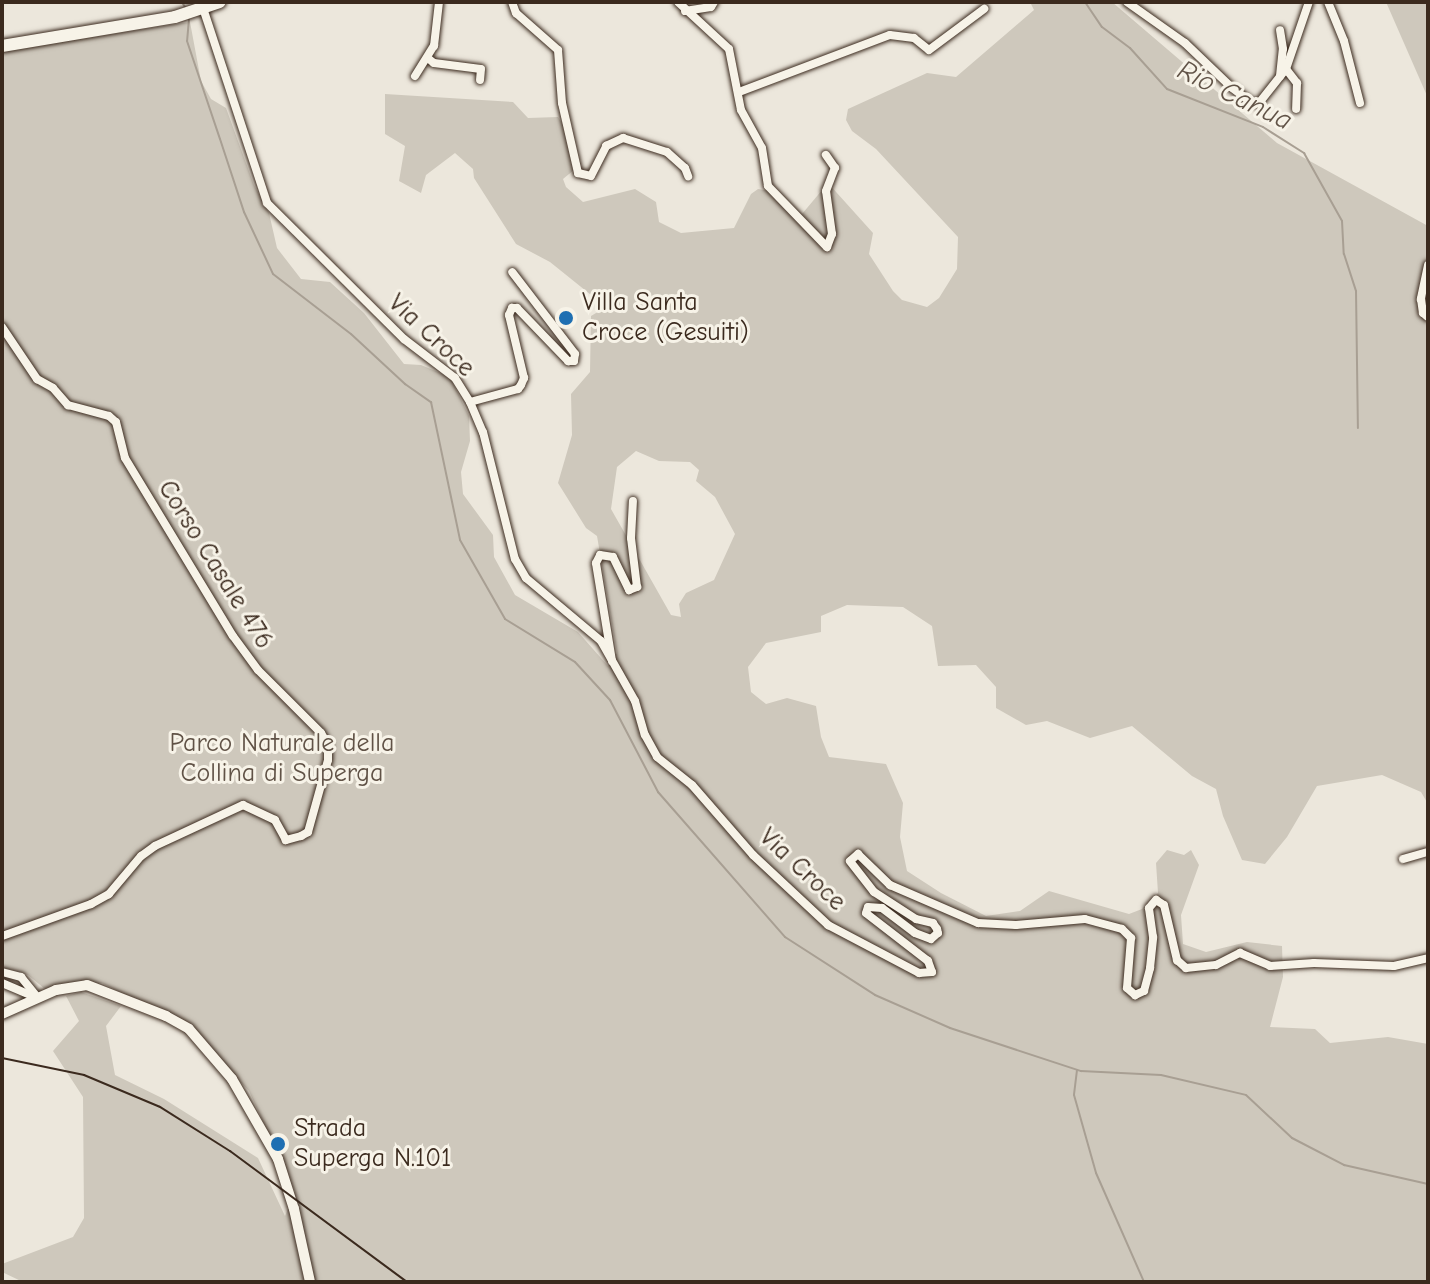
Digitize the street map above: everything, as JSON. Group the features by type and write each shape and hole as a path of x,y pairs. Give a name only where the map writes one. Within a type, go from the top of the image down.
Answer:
{"main road":[{"path":"2,46 194,11 220,2"}],"street":[{"path":"415,76 429,59 437,33 439,2"},
{"path":"512,2 516,13 558,50 562,103 578,173 591,176 606,146 623,138 667,152 685,168 688,176"},
{"path":"678,2 729,49 741,110 762,148 768,186 827,247 832,234 826,191 835,168 826,155"},
{"path":"685,11 711,7 714,2"},
{"path":"1127,2 1185,43 1252,103 1259,103 1286,69 1309,2"},
{"path":"1328,2 1344,41 1360,103"},
{"path":"739,92 890,35 914,38 929,50 984,9"},
{"name":"Via Croce","path":"194,11 267,203 404,339 455,378 483,432 515,559 539,591 601,641 635,701 645,735 657,757 692,785 753,855 828,925 919,973 929,974 933,968 866,913 868,907 882,908 915,933 931,939 938,933 933,923 916,919 874,892 852,866 853,856 863,855 890,885 978,923 1016,925 1085,919 1122,929 1131,938 1127,988 1135,995 1144,991 1152,960 1153,937 1148,916 1149,908 1156,900 1164,905 1177,960 1186,968 1216,965 1240,953 1270,966 1314,963 1394,966 1428,958"},
{"path":"1280,30 1283,49 1280,77"},
{"path":"429,59 434,63 481,69 480,80"},
{"path":"1286,69 1297,83 1296,109"},
{"path":"1428,265 1421,299 1423,313 1428,317"},
{"path":"470,402 518,389 521,385 524,378 509,315 512,308 517,308 568,361 574,361 575,354 512,272"},
{"name":"Corso Casale 476","path":"2,327 37,379 53,388 68,405 109,416 116,422 125,458 233,636 258,670 321,733 328,745 328,760 308,832 301,836 286,840 275,820 243,805 155,846 141,856 109,894 91,904 2,936"},
{"path":"612,662 596,563 600,555 613,557 629,590 637,587 631,538 633,501"},
{"path":"1403,859 1428,852"},
{"path":"2,972 21,977 38,998"},
{"path":"2,983 24,995 38,998"},
{"path":"2,1014 62,988 95,986 166,1016 203,1042 232,1079 278,1159 294,1209 310,1282"}],"green space":[{"name":"Parco Naturale della Collina di Superga","path":"1030,2 1112,2 1277,143 1428,226 1428,804 1421,792 1382,775 1317,786 1287,837 1265,864 1242,860 1223,816 1216,789 1192,776 1132,726 1090,738 1047,721 1026,725 996,708 996,687 976,665 938,666 932,626 903,607 847,605 821,616 821,632 766,643 748,667 751,692 766,704 787,698 816,706 821,737 829,757 886,764 903,803 900,837 907,871 941,893 986,916 1020,911 1049,891 1129,914 1142,909 1158,893 1156,863 1167,850 1184,855 1191,850 1199,865 1181,915 1183,944 1206,952 1247,942 1282,946 1283,977 1270,1027 1315,1029 1330,1043 1388,1037 1428,1044 1428,1282 23,1282 2,1272 2,1264 73,1237 84,1218 83,1097 53,1051 79,1021 66,996 81,992 121,1006 106,1026 115,1075 164,1099 258,1158 285,1216 295,1192 249,1091 186,1025 102,983 45,989 28,975 2,967 2,51 190,22 201,81 211,99 226,108 254,185 269,213 277,248 301,279 330,282 364,313 404,364 421,365 450,377 469,416 470,441 461,472 463,494 493,535 494,557 515,595 578,632 608,666 617,653 597,536 586,528 558,483 572,435 571,394 590,372 591,316 606,307 550,262 516,244 474,178 473,169 455,153 426,175 421,193 399,181 405,146 385,134 385,94 513,102 528,118 558,117 575,144 580,165 563,179 566,187 583,202 635,189 656,202 659,222 681,233 734,228 751,194 758,189 777,192 802,214 828,183 873,233 869,254 893,291 902,300 927,307 939,298 957,269 958,237 876,149 852,131 846,120 848,109 927,73 956,77 1034,10","holes":["636,451 659,461 690,462 699,470 696,481 715,497 735,534 714,580 686,593 679,604 681,617 671,615 611,509 617,467"]},
{"path":"1386,2 1428,2 1428,98"}],"waterway":[{"path":"182,2 186,9"},
{"name":"Rio Canua","path":"1085,2 1102,27 1130,48 1167,89 1263,127 1304,153 1342,221 1344,254 1356,291 1358,428"},
{"path":"189,19 187,41 244,212 273,274 351,334 405,384 431,402 460,540 505,619 575,662 610,700 658,792 785,937 875,995 950,1028 1081,1071 1161,1075 1246,1095 1292,1138 1344,1165 1428,1184"},
{"path":"1077,1070 1074,1095 1096,1173 1144,1282"}],"tram line":[{"path":"2,1058 84,1075 160,1107 230,1151 407,1282"}],"place":[{"name":"Villa Santa Croce (Gesuiti)","path":"566,318"},
{"name":"Strada Superga N.101","path":"278,1144"}]}
